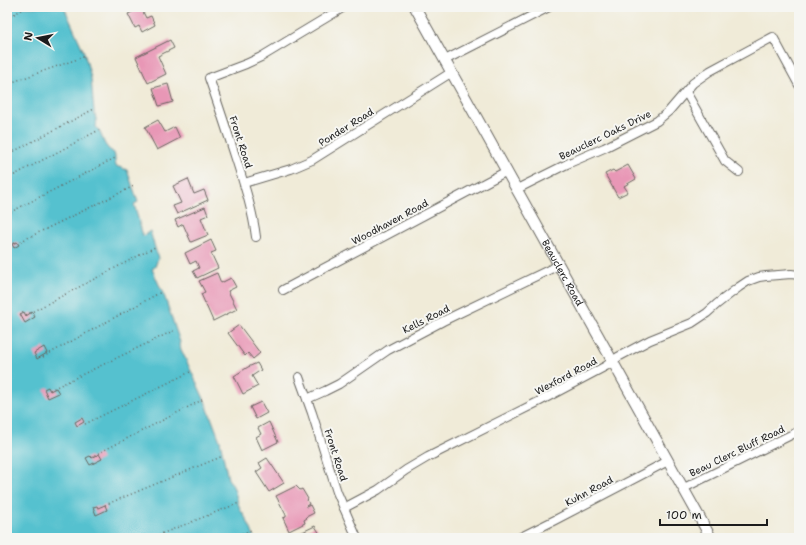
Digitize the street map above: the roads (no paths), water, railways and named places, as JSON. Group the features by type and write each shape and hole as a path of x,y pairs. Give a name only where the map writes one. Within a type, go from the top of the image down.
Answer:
{"street":[{"name":"Front Road","path":"256,237 254,220 244,182 209,78 261,57 344,7"},
{"name":"Beauclerc Road","path":"415,7 711,538"},
{"path":"445,60 549,7"},
{"name":"Beauclerc Oaks Drive","path":"517,189 658,121 669,111 693,83 710,71 773,37 799,85"},
{"name":"Ponder Road","path":"244,182 291,169 312,160 452,72"},
{"path":"686,92 726,162 739,172"},
{"name":"Woodhaven Road","path":"283,290 507,171"},
{"name":"Kells Road","path":"307,399 339,384 388,350 443,321 559,265"},
{"name":"Wexford Road","path":"344,508 378,490 406,470 428,457 538,402 606,366 618,357 650,340 698,320 748,281 766,276 791,274 799,275"},
{"name":"Front Road","path":"299,377 337,492 357,538"},
{"name":"Beau Clerc Bluff Road","path":"684,488 799,431"},
{"name":"Kuhn Road","path":"519,538 668,461"}],"water":[{"path":"7,7 64,7 84,52 91,78 96,127 100,132 105,145 114,153 116,166 127,170 138,202 134,204 143,236 150,231 158,258 155,267 152,269 165,298 180,342 179,345 205,401 220,441 228,479 233,486 240,509 245,516 254,538 7,538"}]}
